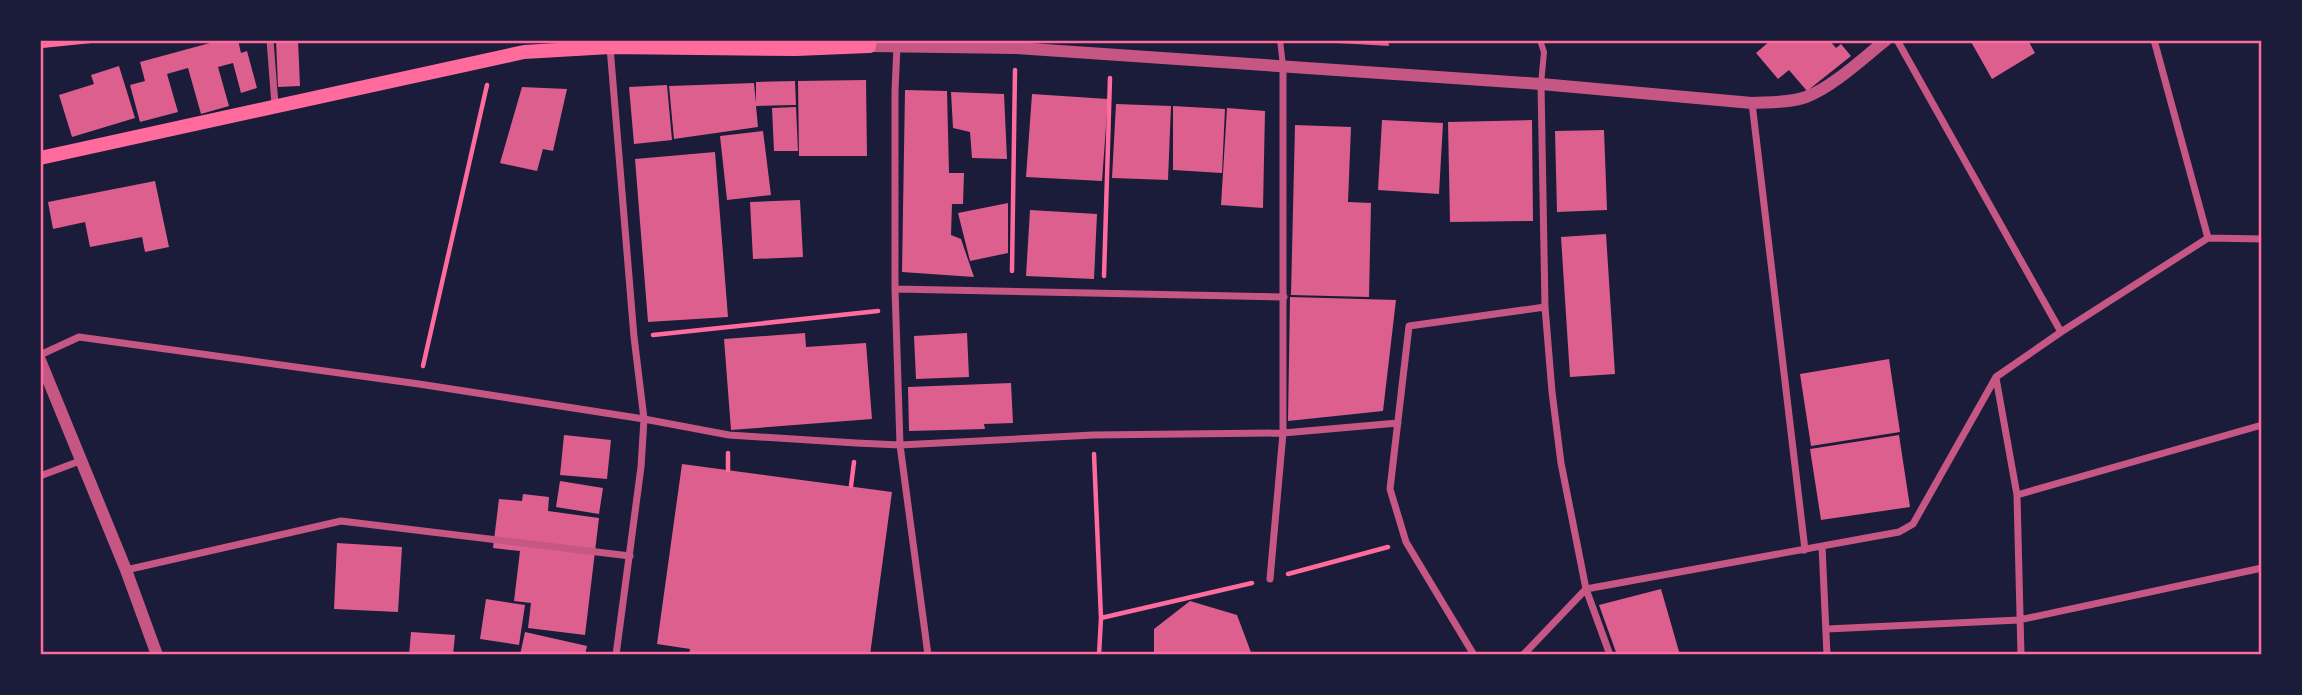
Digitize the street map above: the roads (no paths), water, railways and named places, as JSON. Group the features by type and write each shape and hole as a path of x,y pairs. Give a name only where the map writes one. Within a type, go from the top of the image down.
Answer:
{"main road":[{"path":"40,158 493,58 524,46 796,49 869,43"}],"street":[{"path":"270,40 275,105"},
{"path":"1270,579 1283,433 1283,68 1280,40"},
{"path":"1540,40 1544,52 1541,83 1545,307 1552,392 1560,451 1586,589 1610,655"},
{"path":"869,43 1016,48 1283,68 1541,83 1752,103 1806,97 1822,89 1886,40"},
{"path":"1897,40 2061,332"},
{"path":"2154,40 2208,238"},
{"path":"897,46 894,91 895,289 900,445 928,655"},
{"path":"610,47 634,337 645,419 616,655"},
{"path":"1752,103 1805,550"},
{"path":"1522,655 1586,589 1899,532 1913,524 1996,377 2208,238 2262,239"},
{"path":"895,289 1284,297"},
{"path":"1475,655 1406,542 1390,489 1409,326 1545,307"},
{"path":"157,655 126,570 40,357 79,337 419,384 645,419 729,435 900,445 1093,435 1283,433 1398,423"},
{"path":"1996,377 2017,495 2021,655"},
{"path":"2017,495 2262,425"},
{"path":"40,476 80,461"},
{"path":"126,570 341,522 630,556"},
{"path":"1822,546 1827,655"},
{"path":"1827,629 2019,620 2262,568"}]}
